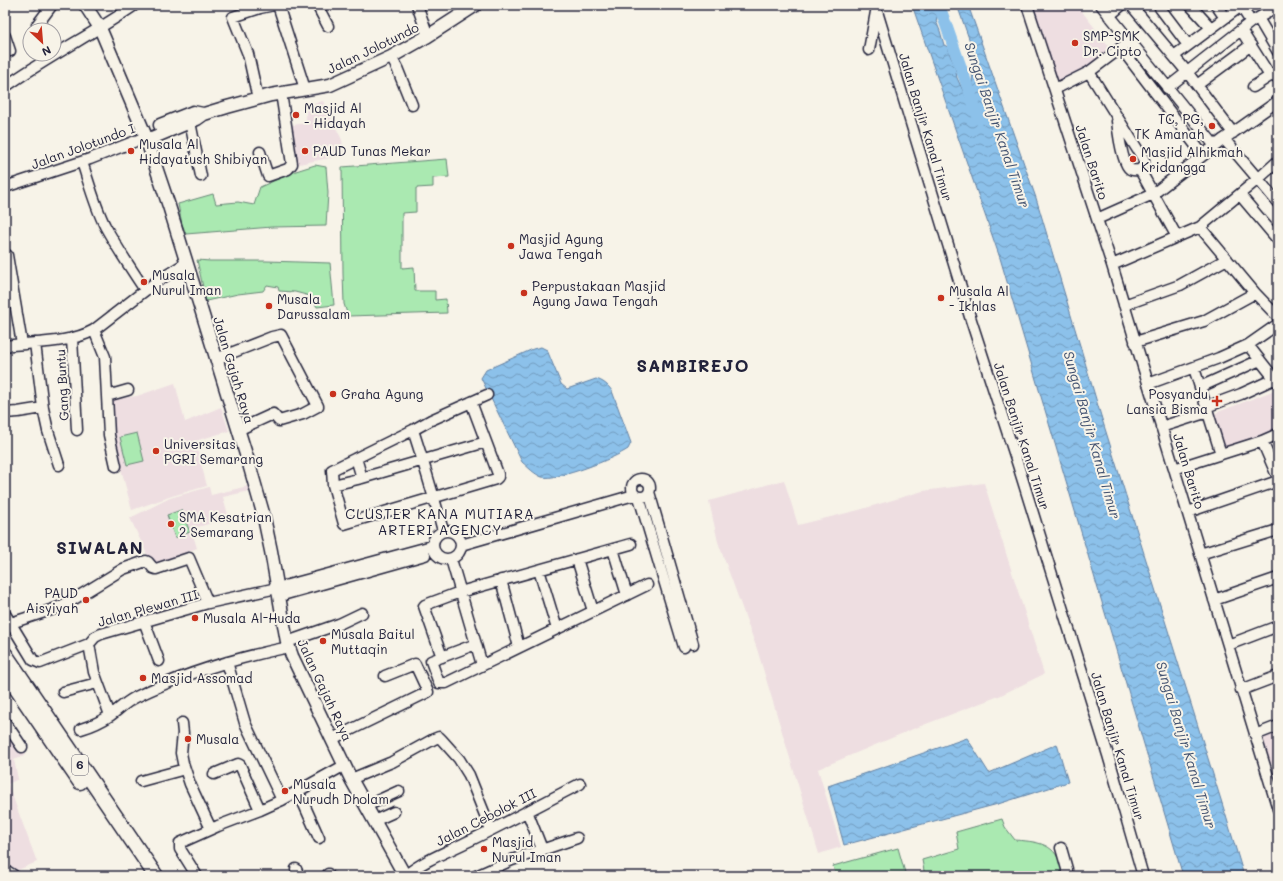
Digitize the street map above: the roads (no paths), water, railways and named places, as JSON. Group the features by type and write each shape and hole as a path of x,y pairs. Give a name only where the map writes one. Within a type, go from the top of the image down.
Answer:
{"highway":[{"name":"6","path":"5,654 156,876"},
{"name":"6","path":"5,672 145,876"}],"main road":[{"name":"Jalan Gajah Raya","path":"85,5 100,28 146,136 263,513 272,551 288,645 352,779 405,876"},
{"name":"Jalan Jolotundo","path":"146,136 190,122 204,114 258,99 281,93 330,85 391,57 428,36 476,5"},
{"name":"Jalan Jolotundo","path":"146,136 193,112 204,114"},
{"path":"5,871 13,876"}],"street":[{"path":"39,22 52,5"},
{"path":"5,87 47,58 100,28 135,5"},
{"path":"258,99 248,54 233,17 274,5"},
{"path":"278,5 305,89"},
{"path":"317,5 328,26"},
{"path":"417,5 428,36"},
{"name":"Jalan Barito","path":"1027,5 1112,265 1241,690 1276,796 1278,809"},
{"path":"1101,5 1215,146"},
{"path":"1109,16 1122,5"},
{"path":"1131,5 1187,72 1233,133"},
{"path":"1160,5 1160,8 1188,45"},
{"path":"1190,5 1211,28"},
{"path":"1216,5 1225,18"},
{"path":"1174,56 1241,6 1255,20 1278,52"},
{"path":"869,50 876,8"},
{"name":"Jalan Banjir Kanal Timur","path":"876,8 971,320 1018,465 1108,755 1143,876"},
{"path":"1167,88 1241,30 1275,9"},
{"path":"1241,30 1274,74 1253,87"},
{"path":"5,36 10,51"},
{"path":"1055,89 1089,72 1129,41"},
{"path":"1197,85 1251,45"},
{"path":"1121,48 1203,155"},
{"path":"391,57 412,105"},
{"path":"1089,72 1144,162 1140,170"},
{"path":"260,152 268,176 288,169 292,164 281,93"},
{"path":"1097,219 1153,194 1224,139 1278,101"},
{"path":"1117,119 1121,148 1130,169 1140,170"},
{"path":"190,122 201,176"},
{"name":"Jalan Jolotundo I","path":"5,187 82,162 146,136"},
{"path":"1224,139 1278,204"},
{"path":"1121,148 1132,143"},
{"path":"82,162 105,226 121,254 145,290"},
{"path":"1112,265 1200,227 1278,162"},
{"path":"1140,170 1177,237"},
{"path":"1240,195 1278,240"},
{"path":"1200,227 1278,318"},
{"path":"1124,305 1180,285 1227,259"},
{"path":"7,260 9,293 22,344"},
{"path":"5,346 72,338 86,334 94,330 145,290 186,263"},
{"path":"1136,342 1204,321 1255,293"},
{"path":"1148,384 1194,368 1248,345 1278,324"},
{"path":"94,330 105,357 109,435 116,466"},
{"path":"216,359 272,337 281,335 318,406 303,414 278,421 273,414 238,430"},
{"name":"Gang Buntu","path":"72,338 77,430"},
{"path":"35,343 43,408 48,431 59,465"},
{"path":"1162,427 1276,381 1248,345"},
{"path":"1200,387 1260,360"},
{"path":"1194,368 1221,454"},
{"path":"107,396 128,390"},
{"path":"471,402 498,474 496,479 434,496 344,524 333,486 332,470 431,420 471,402 487,395"},
{"path":"5,412 18,412 43,408"},
{"path":"413,430 444,531"},
{"path":"1174,468 1262,441 1278,434"},
{"path":"1262,441 1278,478"},
{"path":"333,486 486,442"},
{"path":"356,458 362,478"},
{"path":"639,479 647,482 650,487 649,492 688,645 636,496 632,487 634,482 639,479"},
{"path":"1188,512 1278,481"},
{"path":"461,545 636,496 645,496 649,492"},
{"path":"1200,554 1278,530"},
{"path":"444,531 456,534 460,541 461,545 458,554 451,559 441,559 433,549 435,536 444,531"},
{"path":"442,657 424,606 425,605 460,592 631,544"},
{"name":"Jalan Plewan III","path":"208,604 189,558 156,569 152,568 146,561 122,569 81,595 57,608 11,623 33,660 40,663 89,644 95,637 101,634 144,621 208,604 278,592 433,549"},
{"path":"614,549 627,595"},
{"path":"451,559 482,665"},
{"path":"577,559 593,611"},
{"path":"539,570 557,629"},
{"path":"1214,600 1278,578"},
{"path":"501,580 519,647"},
{"path":"476,644 431,661 439,683 446,683 647,585"},
{"path":"81,730 110,715 131,700 163,684 213,666 288,645 362,613"},
{"path":"5,614 11,623"},
{"path":"144,621 159,661"},
{"path":"1228,645 1278,626"},
{"path":"89,644 94,672 110,715"},
{"path":"227,662 245,723 282,800"},
{"path":"332,739 428,692 415,664 385,676"},
{"path":"1241,690 1278,676"},
{"path":"64,692 98,683"},
{"path":"5,722 22,747"},
{"path":"182,723 183,733 181,753 185,769 190,784 211,829"},
{"path":"1255,735 1278,726"},
{"path":"352,779 392,762 439,737 459,759 469,774 491,830"},
{"path":"214,774 238,764 240,765 260,810"},
{"path":"196,876 180,849 179,844 211,829 282,800 345,765"},
{"path":"141,781 185,769"},
{"name":"Jalan Cebolok III","path":"405,876 428,860 491,830 580,784"},
{"path":"298,791 320,838"},
{"path":"366,806 399,791"},
{"path":"527,811 542,849"},
{"path":"374,821 394,812"},
{"path":"476,876 542,849 577,838"},
{"path":"1061,848 1068,876"}],"water":[{"path":"912,5 940,5 936,21 944,45 948,47 955,66 957,78 975,116 978,117 973,99 972,47 957,5 968,5 1036,198 1101,416 1244,876 1183,876 1000,258"},
{"path":"541,347 547,350 561,384 567,389 596,379 609,387 612,391 631,443 628,449 586,468 560,476 539,476 522,462 481,378 486,370 533,349"},
{"path":"967,738 989,773 1057,744 1068,782 998,804 844,845 828,786"}],"waterway":[{"name":"Sungai Banjir Kanal Timur","path":"939,5 979,119"},
{"path":"5,308 12,307"}],"place":[{"name":"SMP-SMK Dr. Cipto","path":"1075,43"},
{"name":"Masjid Al - Hidayah","path":"296,115"},
{"name":"TC, PG, TK Amanah","path":"1212,126"},
{"name":"Musala Al Hidayatush Shibiyan","path":"131,151"},
{"name":"PAUD Tunas Mekar","path":"305,151"},
{"name":"Masjid Alhikmah Kridangga","path":"1133,159"},
{"name":"Masjid Agung Jawa Tengah","path":"511,246"},
{"name":"Musala Nurul Iman","path":"144,282"},
{"name":"Perpustakaan Masjid Agung Jawa Tengah","path":"524,293"},
{"name":"Musala Al - Ikhlas","path":"941,298"},
{"name":"Musala Darussalam","path":"269,306"},
{"name":"Graha Agung","path":"333,394"},
{"name":"Posyandu Lansia Bisma","path":"1217,401"},
{"name":"Universitas PGRI Semarang","path":"156,451"},
{"name":"SMA Kesatrian 2 Semarang","path":"171,524"},
{"name":"PAUD Aisyiyah","path":"86,600"},
{"name":"Musala Al-Huda","path":"195,618"},
{"name":"Musala Baitul Muttaqin","path":"323,641"},
{"name":"Masjid Assomad","path":"143,678"},
{"name":"Musala","path":"188,739"},
{"name":"Musala Nurudh Dholam","path":"285,791"},
{"name":"Masjid Nurul Iman","path":"484,849"}],"district":[{"name":"SAMBIREJO","path":"693,366"},
{"name":"CLUSTER KANA MUTIARA ARTERI AGENCY","path":"440,522"},
{"name":"SIWALAN","path":"100,548"}]}
